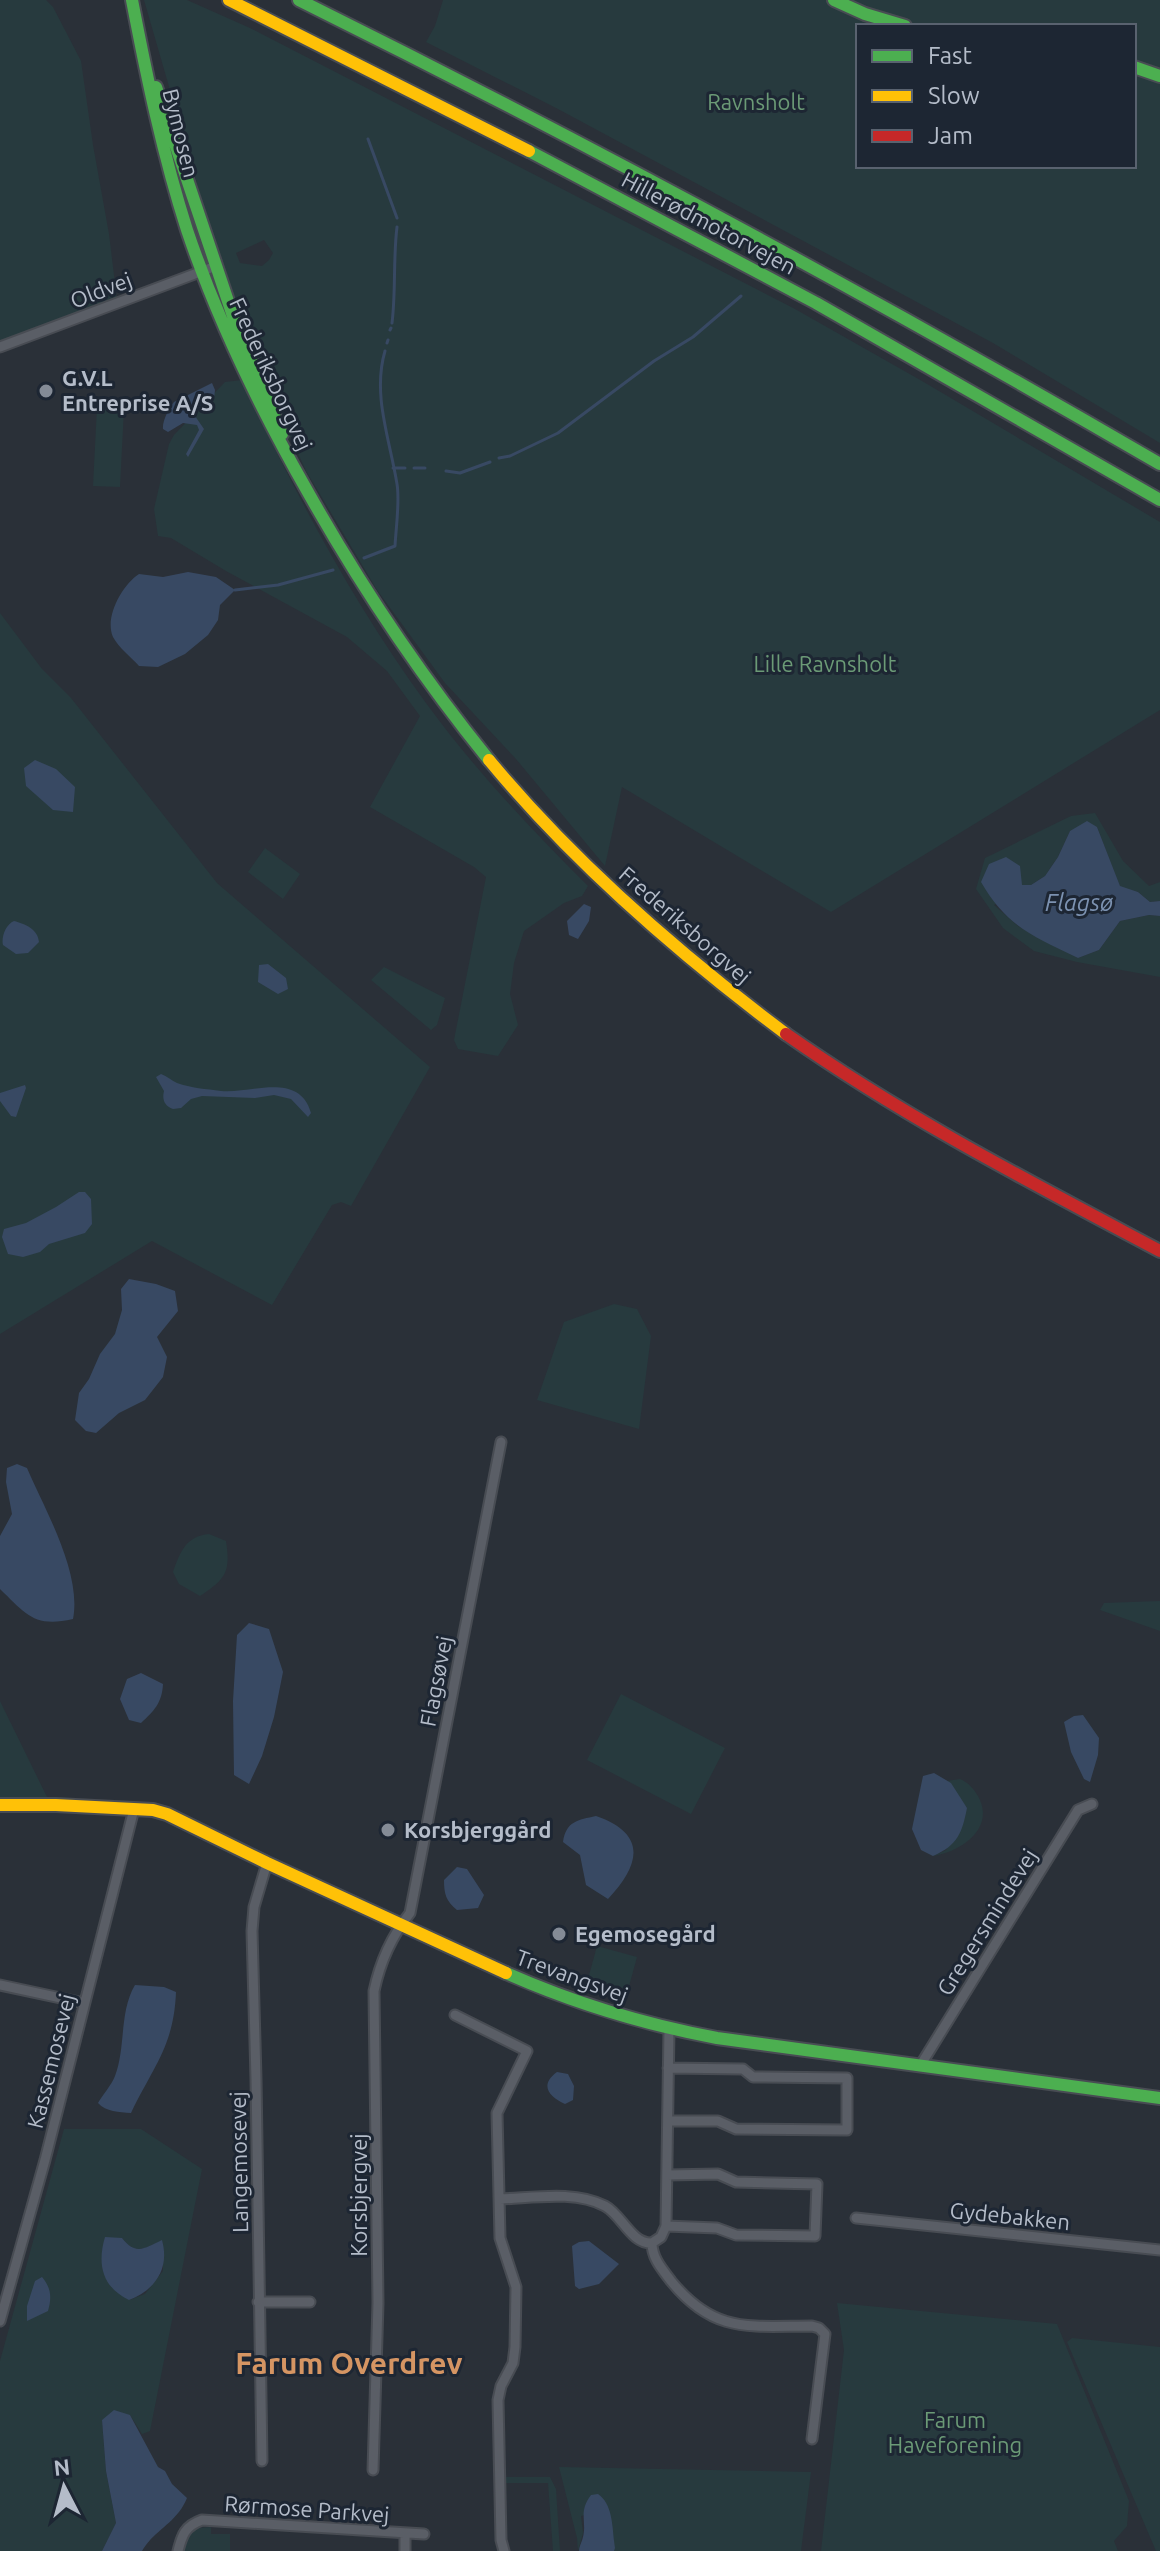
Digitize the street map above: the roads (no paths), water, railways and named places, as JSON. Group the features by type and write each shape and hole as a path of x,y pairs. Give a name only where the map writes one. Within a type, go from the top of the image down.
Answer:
{"main road":[{"name":"Hillerødmotorvejen","path":"229,0 393,80 657,217 905,352 1160,500"},
{"name":"Hillerødmotorvejen","path":"299,0 670,189 922,327 1160,464"},
{"path":"834,0 898,24"},
{"name":"Bymosen","path":"132,1 157,94 216,266"},
{"name":"Bymosen","path":"132,1 156,124 202,271"},
{"path":"1136,68 1160,76"},
{"name":"Frederiksborgvej","path":"216,266 237,328 307,493"},
{"name":"Frederiksborgvej","path":"202,271 262,412 354,573 416,666 472,739 549,826 625,903 713,978 787,1035 859,1084 946,1136 1160,1251"},
{"name":"Trevangsvej","path":"0,1805 153,1810 167,1814 551,1993 607,2013 669,2029 1160,2098"}],"street":[{"name":"Oldvej","path":"0,347 216,266"},
{"name":"Flagsøvej","path":"400,1925 410,1913 501,1442"},
{"name":"Gregersmindevej","path":"920,2066 1078,1810 1092,1804"},
{"name":"Kassemosevej","path":"0,2321 45,2160 134,1809"},
{"name":"Langemosevej","path":"262,2461 252,1931 254,1907 267,1863"},
{"name":"Korsbjergvej","path":"373,2470 378,2303 374,1991 382,1961 400,1925"},
{"path":"0,1985 84,2003"},
{"path":"455,2015 527,2051 497,2113 500,2238 516,2287 513,2363 501,2386 498,2400 501,2540 504,2551"},
{"path":"500,2199 586,2199 606,2206 639,2241 652,2243 661,2237 666,2226 669,2029"},
{"path":"668,2068 743,2069 753,2077 847,2078 847,2130 736,2129 718,2121 668,2121"},
{"path":"666,2226 717,2228 736,2235 815,2236 817,2184 736,2182 718,2174 667,2175"},
{"name":"Gydebakken","path":"856,2218 1160,2250"},
{"path":"652,2243 659,2266 685,2298 719,2321 739,2325 812,2326 823,2331 812,2439"},
{"path":"258,2302 310,2302"},
{"name":"Rørmose Parkvej","path":"178,2551 186,2528 202,2520 424,2534"},
{"name":"Rørmose Parkvej","path":"405,2533 405,2551"}],"water":[{"path":"212,383 214,399 198,410 195,416 204,429 188,457 186,454 199,430 197,425 183,423 168,432 163,429 165,419 174,402"},
{"path":"188,572 216,577 235,590 220,605 218,620 208,635 185,654 158,667 139,666 113,637 111,620 117,602 127,585 139,574 163,577"},
{"path":"35,760 56,769 75,787 73,812 53,810 26,786 24,768"},
{"name":"Flagsø","path":"1087,821 1097,827 1120,886 1138,892 1150,902 1160,901 1160,916 1120,921 1099,950 1078,958 1022,929 1001,910 981,882 989,864 1006,857 1020,866 1022,885 1031,885 1045,876 1070,831"},
{"path":"584,904 591,907 589,921 578,939 569,935 567,921"},
{"path":"14,921 30,928 38,937 39,942 28,953 16,954 3,945 5,931"},
{"path":"268,964 286,978 288,989 278,994 258,982 259,965"},
{"path":"161,1074 182,1085 221,1091 285,1088 305,1100 311,1113 308,1117 291,1099 274,1095 255,1098 202,1096 173,1109 164,1102 164,1091 156,1077"},
{"path":"25,1085 16,1117 11,1116 0,1101 0,1093"},
{"path":"79,1192 85,1192 91,1199 92,1224 85,1233 49,1244 40,1252 23,1257 8,1254 2,1237 4,1229 26,1223"},
{"path":"129,1279 175,1291 178,1311 157,1337 167,1357 163,1377 145,1400 119,1413 96,1433 86,1431 75,1420 79,1393 115,1334 122,1310 121,1289"},
{"path":"17,1464 27,1468 60,1542 72,1582 73,1619 49,1622 32,1617 0,1589 0,1536 12,1514 6,1482 7,1468"},
{"path":"249,1623 269,1629 283,1672 274,1717 249,1784 234,1775 233,1701 237,1635"},
{"path":"141,1673 163,1684 156,1706 141,1723 129,1720 120,1699 127,1679"},
{"path":"1083,1715 1099,1738 1098,1755 1090,1782 1084,1779 1071,1752 1064,1722"},
{"path":"934,1773 951,1783 967,1808 958,1837 933,1856 921,1850 912,1829 923,1776"},
{"path":"596,1816 624,1832 634,1852 627,1874 608,1899 586,1885 580,1855 563,1842 570,1826 578,1820"},
{"path":"457,1867 467,1869 484,1895 478,1908 457,1910 448,1900 444,1880"},
{"path":"135,1985 164,1987 176,1992 174,2011 167,2042 131,2113 117,2112 98,2103 115,2076 127,2007"},
{"path":"557,2072 568,2074 574,2086 573,2100 565,2104 554,2098 547,2086"},
{"path":"105,2237 122,2238 136,2249 162,2240 162,2269 153,2284 138,2296 129,2300 107,2281 102,2265"},
{"path":"589,2241 619,2264 599,2284 579,2289 575,2286 572,2246"},
{"path":"42,2277 50,2293 48,2311 27,2321 27,2306 35,2281"},
{"path":"114,2410 130,2415 158,2467 187,2498 183,2507 142,2551 102,2551 116,2523 106,2471 102,2420"},
{"path":"598,2494 610,2511 614,2551 579,2551 585,2506 591,2495"}],"waterway":[{"path":"368,139 397,218"},
{"path":"392,323 397,227"},
{"path":"499,458 510,456 558,433 654,361 693,337 741,296"},
{"path":"364,558 395,546 398,491 380,384 385,351"},
{"path":"446,471 460,473 490,462"},
{"path":"393,468 405,468"},
{"path":"414,468 425,468"},
{"path":"235,590 278,585 333,570"}],"place":[{"name":"G.V.L Entreprise A/S","path":"46,391"},
{"name":"Korsbjerggård","path":"388,1830"},
{"name":"Egemosegård","path":"559,1934"}],"district":[{"name":"Farum Overdrev","path":"349,2364"}],"park label":[{"name":"Ravnsholt","path":"756,102"},
{"name":"Lille Ravnsholt","path":"825,664"},
{"name":"Farum Haveforening","path":"955,2432"}]}
